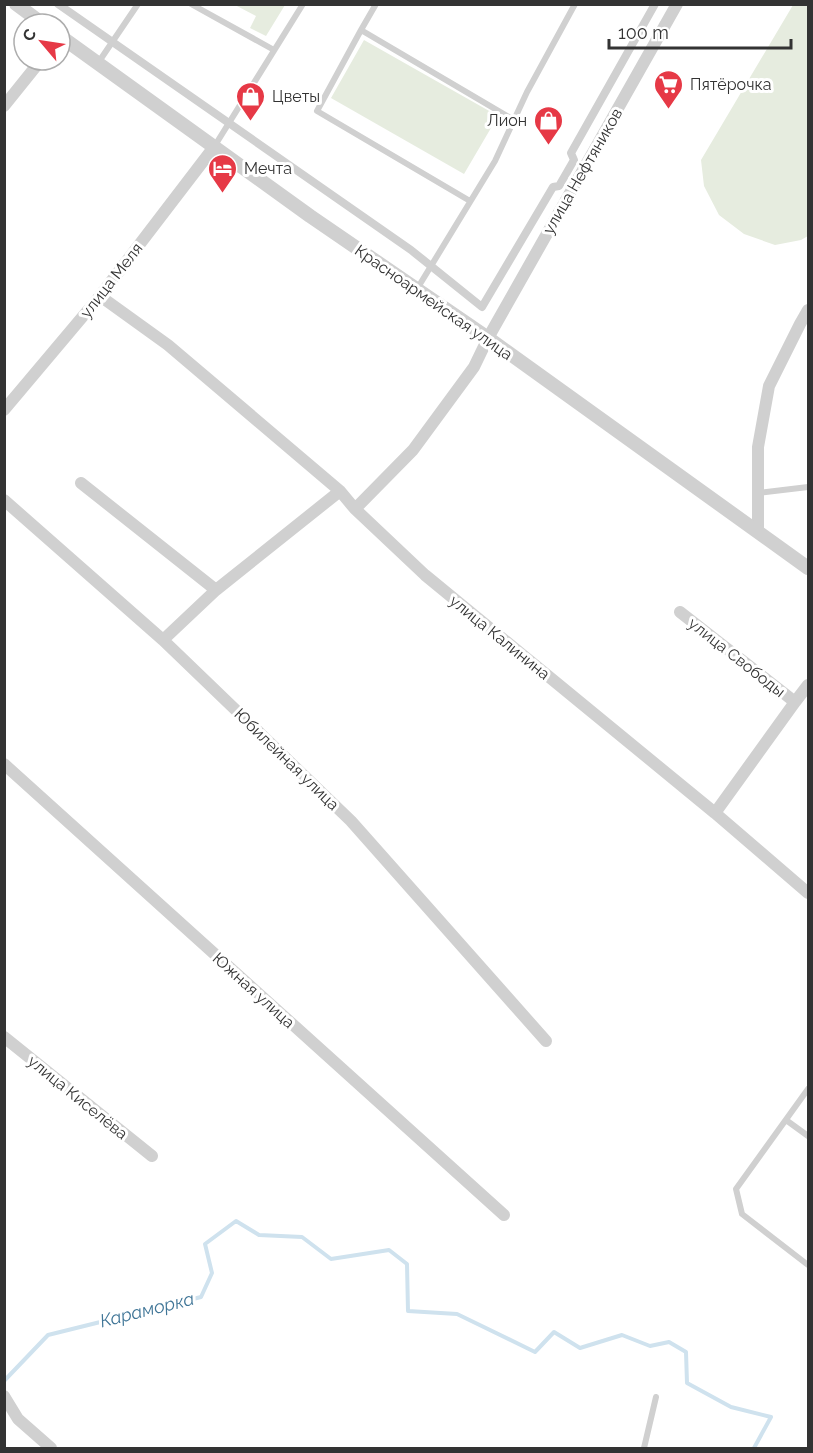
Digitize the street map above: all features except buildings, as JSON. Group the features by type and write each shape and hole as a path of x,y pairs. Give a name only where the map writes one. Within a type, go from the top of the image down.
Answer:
{"street":[{"path":"58,4 401,243 482,307 553,187 560,186 574,160 571,153 655,4"},
{"name":"улица Нефтяников","path":"355,509 413,450 474,367 488,338 677,4"},
{"name":"Красноармейская улица","path":"72,45 310,216 488,338 808,568"},
{"path":"4,106 31,72"},
{"name":"улица Меля","path":"4,410 100,296 214,147"},
{"name":"улица Калинина","path":"100,296 168,345 199,371 340,491 355,509 425,575 715,813 808,893"},
{"path":"758,532 758,447 769,386 808,310"},
{"path":"81,483 216,590"},
{"path":"163,640 216,590 340,491"},
{"name":"Юбилейная улица","path":"4,500 163,640 351,821 546,1041"},
{"name":"улица Свободы","path":"680,612 795,702"},
{"path":"715,813 808,685"},
{"name":"Южная улица","path":"4,764 504,1215"},
{"name":"улица Киселёва","path":"4,1037 152,1156"},
{"path":"4,1396 18,1419 51,1449"}],"lane":[{"path":"98,64 138,4"},
{"path":"191,4 274,50"},
{"path":"214,147 303,4"},
{"path":"376,4 317,111 470,201"},
{"path":"416,290 495,161 527,92 575,4"},
{"path":"361,30 514,120"},
{"path":"758,493 808,487"},
{"path":"808,1089 736,1189 742,1214 808,1265"},
{"path":"786,1120 808,1136"},
{"path":"644,1449 656,1397"}],"shaded area":[{"path":"235,5 285,5 266,36 250,28 256,16"},
{"path":"793,5 808,5 808,236 801,240 775,245 744,234 719,215 704,186 701,160"},
{"path":"364,40 498,116 464,174 331,98"}],"waterway":[{"name":"Караморка","path":"4,1381 48,1335 201,1297 212,1273 205,1244 236,1221 259,1235 302,1237 331,1259 389,1250 407,1264 408,1311 457,1314 535,1352 554,1332 580,1348 622,1335 650,1346 669,1342 686,1352 687,1383 731,1407 771,1417 754,1448"}],"place":[{"name":"Пятёрочка","path":"669,110"},
{"name":"Цветы","path":"251,122"},
{"name":"Лион","path":"548,146"},
{"name":"Мечта","path":"223,194"}]}
